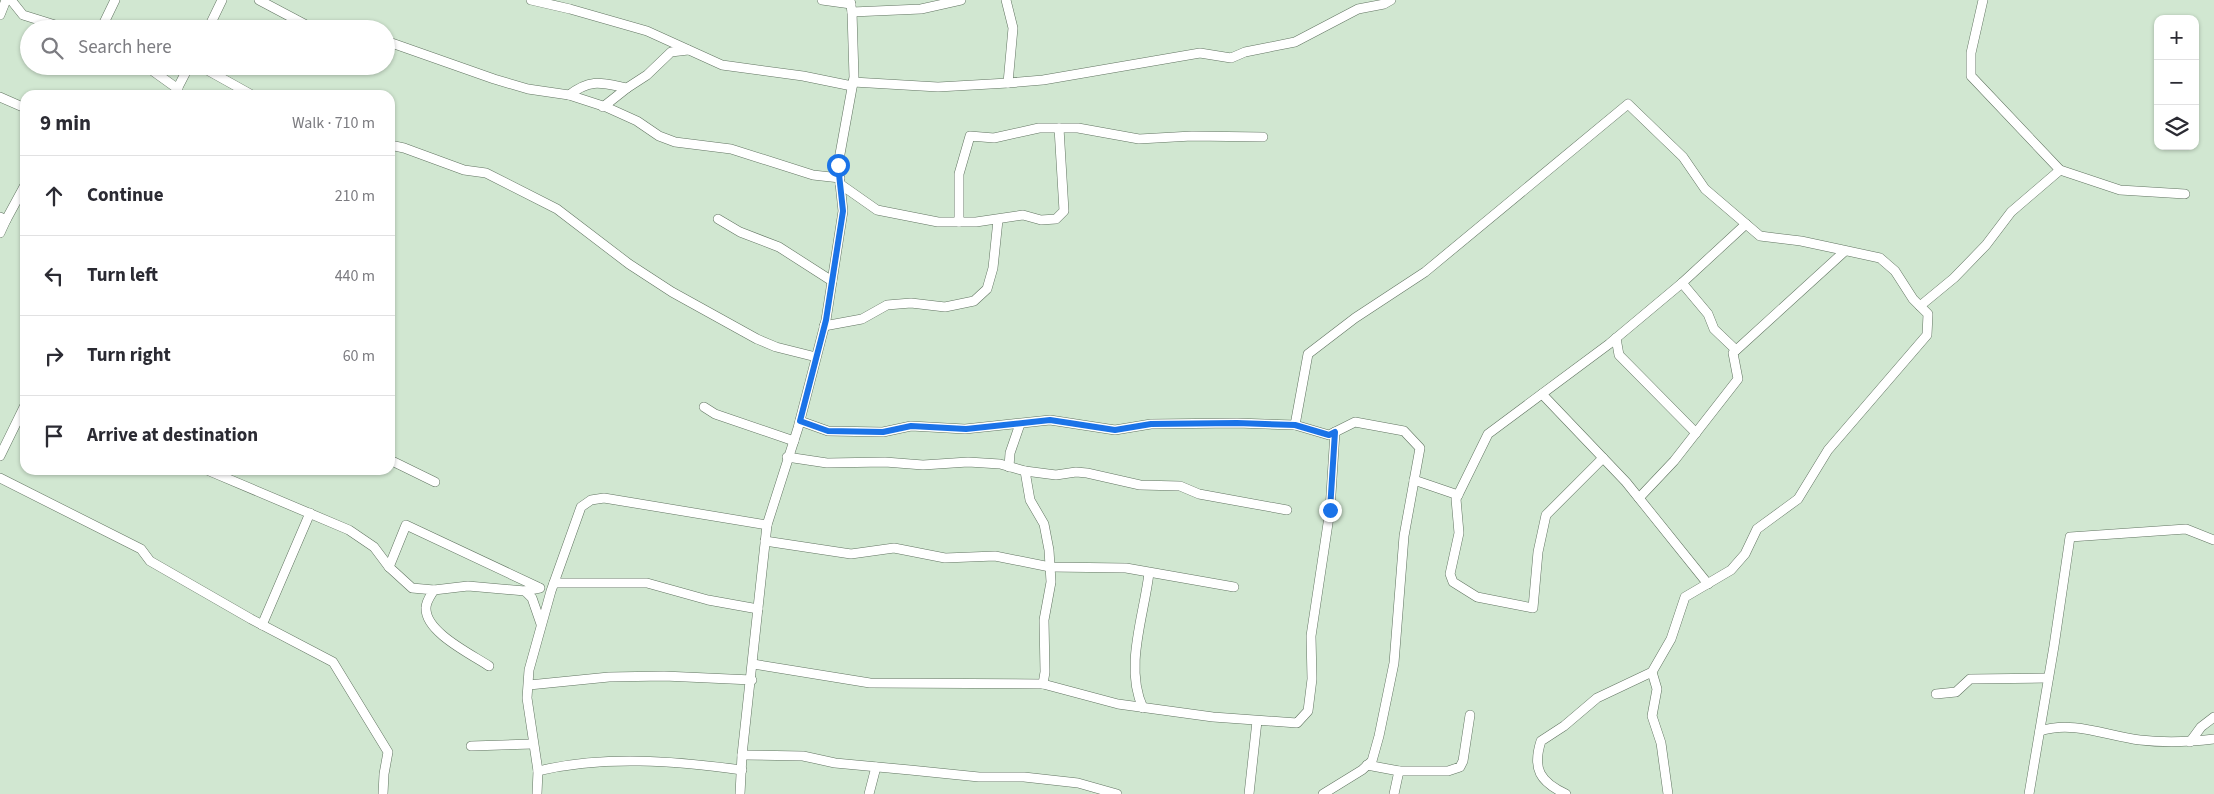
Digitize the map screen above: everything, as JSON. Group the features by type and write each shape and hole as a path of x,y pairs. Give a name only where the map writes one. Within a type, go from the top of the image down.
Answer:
{"street":[{"path":"0,14 6,0"},
{"path":"11,0 23,15 39,20"},
{"path":"105,20 115,0"},
{"path":"212,20 222,0"},
{"path":"259,0 297,20"},
{"path":"531,0 647,31 722,65 853,84 938,87 1057,78 1200,53 1231,58 1245,52 1295,42 1358,9 1384,4 1391,0"},
{"path":"822,0 851,5 921,9 961,0"},
{"path":"1006,0 1013,28 1008,83"},
{"path":"1983,0 1971,53 1971,76 2060,170 2120,190 2185,194"},
{"path":"740,794 742,755 752,680 767,525 800,421 824,326 843,211 838,165 853,84 851,5"},
{"path":"395,43 494,79 528,89 569,95 637,121 659,136 675,142 731,149 813,175 840,181 877,210 938,222 998,220 1022,215 1041,220 1056,219 1064,211 1059,128"},
{"path":"603,107 627,88 648,75 671,52 688,50"},
{"path":"156,75 174,90"},
{"path":"177,90 184,75"},
{"path":"216,75 243,90"},
{"path":"569,95 588,84 598,82 627,88"},
{"path":"0,97 20,106"},
{"path":"1295,425 1308,354 1355,318 1425,272 1628,104 1683,157 1705,189 1760,236 1801,241 1880,258 1895,271 1928,314 1927,335 1828,450 1798,499 1757,530 1745,554 1731,570 1686,597 1671,639 1652,672 1597,698 1564,726 1541,741 1537,764 1540,776 1553,788 1566,794"},
{"path":"959,222 959,174 970,136 994,138 1039,128 1059,128 1093,129 1139,139 1192,136 1208,138 1263,137"},
{"path":"395,146 464,170 486,173 557,208 629,264 672,292 757,339 776,347 816,357"},
{"path":"1920,306 1954,278 1973,259 2011,212 2060,170"},
{"path":"0,233 3,219 20,193"},
{"path":"718,219 740,232 779,247 832,281"},
{"path":"824,326 862,320 887,305 911,303 945,307 974,301 987,289 993,268 998,220"},
{"path":"1603,458 1546,515 1537,561 1533,608 1477,597 1453,582 1450,574 1459,533 1456,499 1488,434 1616,338 1682,283 1746,224"},
{"path":"1639,498 1674,461 1738,379 1732,353 1845,251"},
{"path":"1682,283 1708,314 1714,329 1736,350"},
{"path":"1616,338 1619,355 1696,433"},
{"path":"1542,394 1639,498 1708,584"},
{"path":"704,407 715,414 794,441"},
{"path":"0,456 20,415"},
{"path":"800,421 828,431 883,432 911,426 966,429 1050,420 1115,430 1151,424 1237,423 1295,425 1329,435 1355,422 1404,431 1420,448 1404,536 1394,663 1379,736 1372,761 1323,794"},
{"path":"1009,467 1010,453 1020,424"},
{"path":"753,664 870,683 1043,684 1118,704 1143,708 1257,721 1297,723 1308,711 1312,679 1311,636 1330,510 1335,432"},
{"path":"788,457 827,463 886,462 923,465 968,462 1056,475 1087,472 1140,485 1180,486 1199,494 1287,510"},
{"path":"395,462 435,482"},
{"path":"1024,471 1030,500 1044,524 1049,550 1051,582 1044,620 1045,672 1043,684"},
{"path":"219,475 349,530 374,547 389,567 412,588 434,590 468,586 525,591 538,587 647,583 708,600 758,609"},
{"path":"0,478 141,549 150,561 333,662 340,670 388,752 383,794"},
{"path":"1414,480 1458,495"},
{"path":"537,794 538,771 527,698 529,670 552,587 581,507 591,500 604,498 767,525"},
{"path":"262,624 310,514"},
{"path":"389,567 406,525 538,587"},
{"path":"2029,794 2070,537 2186,529 2214,540"},
{"path":"765,542 851,554 894,548 944,558 995,556 1050,567 1126,568 1234,587"},
{"path":"1143,708 1137,695 1135,680 1138,635 1149,573"},
{"path":"434,590 426,607 428,620 436,630 489,666"},
{"path":"525,591 532,598 541,625"},
{"path":"1652,672 1657,689 1652,716 1661,743 1668,794"},
{"path":"528,685 609,677 664,676 752,680"},
{"path":"1936,694 1956,692 1970,679 2048,678"},
{"path":"1367,765 1398,771 1448,772 1460,767 1463,761 1470,715"},
{"path":"2190,742 2200,727 2214,717"},
{"path":"1249,794 1257,721"},
{"path":"2040,731 2064,727 2140,740 2190,742 2214,739"},
{"path":"471,746 533,744"},
{"path":"742,755 803,756 835,763 876,767 980,776 1024,777 1078,783 1117,794"},
{"path":"538,771 587,763 651,762 690,763 742,770"},
{"path":"869,794 876,767"},
{"path":"1394,794 1398,771"}],"route":[{"path":"838,165 843,211 826,320 800,421 828,431 883,432 911,426 966,429 1027,424 1050,420 1115,430 1151,424 1237,423 1295,425 1329,435 1335,432 1330,510"}]}
